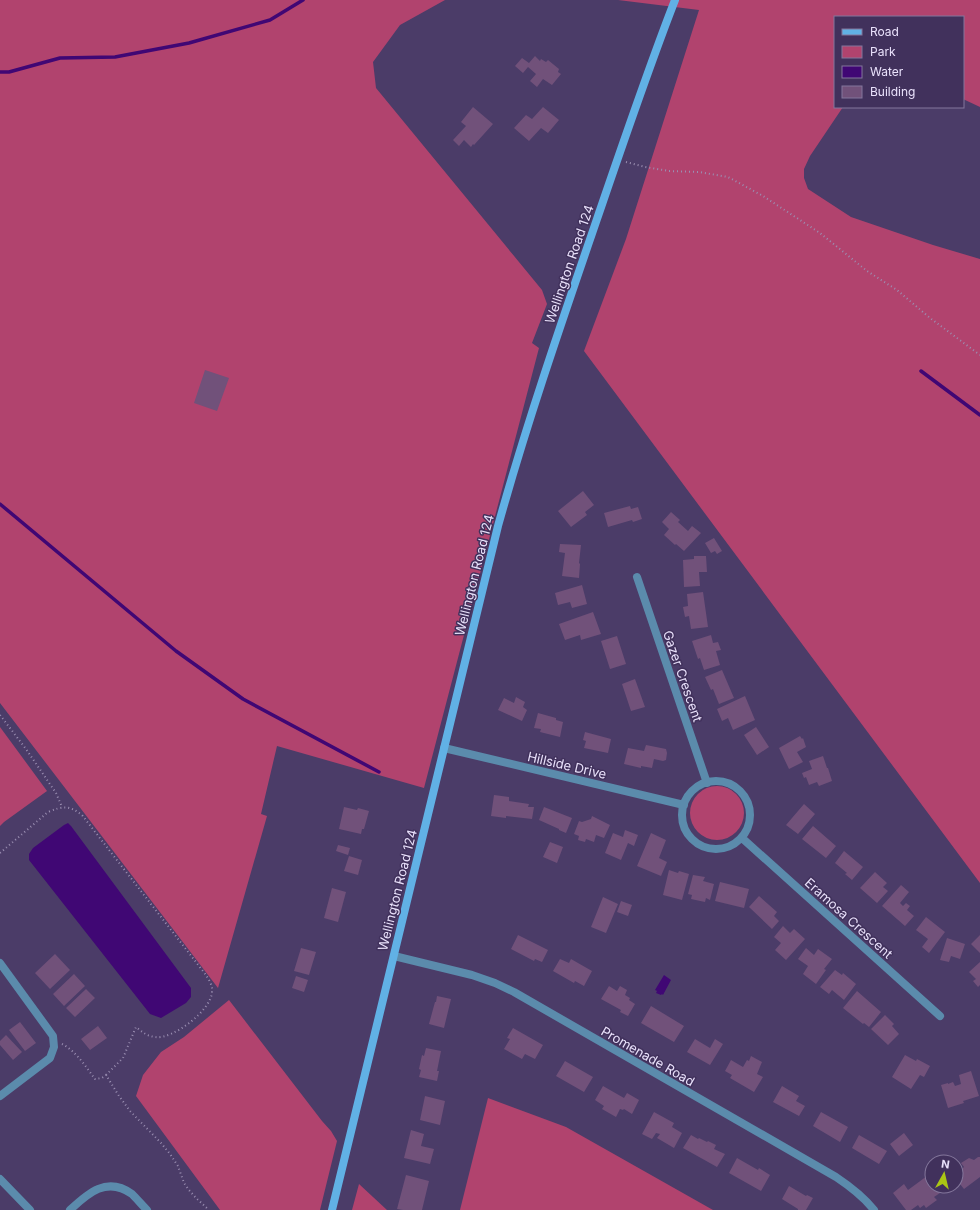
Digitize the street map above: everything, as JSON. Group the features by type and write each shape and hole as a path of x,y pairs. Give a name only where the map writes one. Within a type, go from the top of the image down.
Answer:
{"main road":[{"name":"Wellington Road 124","path":"332,1210 496,534 516,459 562,318 674,0"}],"street":[{"name":"Gazer Crescent","path":"637,577 707,783"},
{"name":"Hillside Drive","path":"444,748 684,805"},
{"path":"718,781 728,784 738,790 745,798 750,808 750,820 747,830 742,838 731,846 718,849 705,847 694,841 686,830 682,818 684,805 689,795 697,788 707,783 718,781"},
{"name":"Eramosa Crescent","path":"742,838 940,1016"},
{"name":"Promenade Road","path":"394,956 472,975 495,983 514,992 836,1177 853,1188 874,1210"},
{"path":"0,963 45,1024 53,1036 54,1041 54,1047 50,1058 0,1096"},
{"path":"0,1179 30,1210"},
{"path":"70,1210 86,1196 100,1187 117,1187 132,1194 147,1210"}],"path":[{"path":"618,159 644,167 669,171 699,172 728,177 735,180 763,196 820,233 867,271 897,290 930,318 980,355"},
{"path":"0,715 26,749 56,793 62,807"},
{"path":"0,852 48,812 62,807 71,808 82,815 206,975 211,984 213,992 211,1000 205,1010 174,1033 165,1037 156,1038 148,1036 136,1027 123,1058 106,1076 102,1078 95,1078 75,1053 67,1046 54,1041"},
{"path":"106,1076 130,1111 170,1154 178,1166 184,1183 189,1190 209,1210"}],"green space":[{"path":"0,0 445,0 400,25 373,62 376,88 542,290 547,304 532,343 539,348 424,788 277,746 261,814 267,816 218,988 0,703"},
{"path":"618,0 980,0 980,107 964,99 964,16 834,16 834,108 842,108 810,156 804,169 804,178 808,189 851,217 933,245 980,259 980,883 584,351 626,239 699,10"},
{"path":"0,727 47,791 0,826"},
{"path":"717,786 727,788 736,794 742,803 744,813 742,823 736,832 727,838 717,840 707,838 698,832 692,823 690,813 692,803 698,794 707,788"},
{"path":"229,1000 331,1131 337,1141 320,1210 220,1210 136,1096 143,1075 161,1052 184,1037"},
{"path":"488,1098 566,1127 713,1210 460,1210"},
{"path":"359,1184 387,1210 352,1210"}],"water":[{"path":"68,823 191,988 191,997 186,1003 161,1018 150,1014 29,860 29,854 33,848"},
{"path":"664,975 671,980 663,995 661,995 656,993 657,991 655,990"}],"building":[{"path":"535,56 540,61 541,59 546,62 548,60 559,69 558,72 561,74 552,85 543,79 537,87 530,81 536,74 528,67 523,73 515,66 522,58 529,63"},
{"path":"473,107 493,124 471,147 464,140 459,146 453,140 466,126 461,122"},
{"path":"543,107 559,120 548,133 541,128 529,141 514,128 526,115 532,119"},
{"path":"205,370 229,378 217,411 194,403"},
{"path":"583,491 594,505 585,512 587,515 571,527 558,511"},
{"path":"630,506 631,509 638,507 642,519 633,522 632,520 608,527 604,513"},
{"path":"671,512 680,520 678,522 688,531 692,526 701,533 684,551 664,535 669,529 662,522"},
{"path":"714,538 722,551 717,554 715,551 711,553 705,543"},
{"path":"560,544 581,545 579,578 562,576 565,553 559,552"},
{"path":"694,556 706,556 707,572 699,572 700,586 684,587 683,560 694,559"},
{"path":"582,585 587,604 572,608 570,602 558,605 555,593"},
{"path":"703,592 708,627 691,629 689,616 685,617 683,607 688,606 687,594"},
{"path":"593,612 601,634 581,640 580,635 565,640 559,624"},
{"path":"711,635 713,643 718,642 721,650 716,651 720,665 704,670 700,658 698,659 692,641"},
{"path":"617,636 626,664 610,669 601,641"},
{"path":"722,670 734,698 719,704 713,689 711,690 705,677"},
{"path":"635,679 645,707 631,711 622,684"},
{"path":"745,696 755,720 733,730 728,718 722,721 717,709"},
{"path":"516,697 525,702 523,707 527,710 522,721 498,710 504,698 514,703"},
{"path":"538,713 556,718 556,720 563,722 560,737 540,732 541,729 534,728"},
{"path":"756,727 769,747 757,755 744,735"},
{"path":"585,732 611,739 608,753 584,748 586,741 583,740"},
{"path":"800,736 802,739 803,738 806,747 797,752 803,762 789,769 779,748"},
{"path":"646,745 666,749 666,760 663,761 654,759 652,768 641,766 641,768 624,764 628,748 644,751"},
{"path":"823,756 832,781 819,786 817,782 809,785 806,777 804,778 802,773 812,769 809,761"},
{"path":"494,795 509,797 509,801 529,804 528,807 534,807 532,819 491,816"},
{"path":"804,804 815,814 798,834 786,825"},
{"path":"344,807 357,810 358,808 369,811 361,834 339,829"},
{"path":"544,807 572,818 566,833 539,820"},
{"path":"592,816 610,825 604,838 596,835 594,842 586,839 585,842 578,840 579,836 574,834 579,821 582,822 591,819"},
{"path":"813,826 836,846 826,858 802,839"},
{"path":"625,830 638,835 634,846 628,843 621,860 605,853 613,833 623,837"},
{"path":"651,833 666,840 659,858 667,862 661,876 637,866"},
{"path":"550,842 563,847 557,863 543,857"},
{"path":"338,845 350,848 348,855 336,851"},
{"path":"844,851 863,867 852,880 845,874 847,873 835,863"},
{"path":"349,856 362,860 358,875 344,871"},
{"path":"669,870 689,874 682,900 663,895"},
{"path":"875,872 887,883 883,887 888,891 877,903 860,888"},
{"path":"693,875 705,877 703,881 714,884 710,900 706,898 705,902 691,899 692,895 688,894"},
{"path":"720,882 749,889 744,908 715,901"},
{"path":"901,885 909,892 900,903 903,906 906,903 910,906 907,910 914,916 905,926 882,906"},
{"path":"332,888 346,892 338,922 324,918"},
{"path":"759,896 777,912 774,916 779,921 772,929 749,907"},
{"path":"603,897 618,904 606,933 591,927"},
{"path":"621,901 632,905 628,916 617,912"},
{"path":"926,917 945,932 929,953 922,947 928,939 916,930"},
{"path":"783,926 790,933 794,929 805,939 786,960 775,950 781,943 774,937"},
{"path":"518,935 548,950 542,962 535,959 534,961 511,949"},
{"path":"980,935 980,953 971,944"},
{"path":"947,938 965,944 960,959 951,956 949,962 940,960"},
{"path":"301,948 316,952 309,975 294,971"},
{"path":"806,948 814,955 818,949 832,959 824,969 826,970 816,984 803,974 808,966 798,959"},
{"path":"55,954 70,970 50,989 35,973"},
{"path":"560,959 569,963 571,959 592,971 584,986 575,981 574,983 553,971"},
{"path":"980,962 980,985 978,987 973,981 976,979 969,972"},
{"path":"835,970 842,975 843,973 856,984 844,1000 832,990 829,994 820,987"},
{"path":"74,974 85,986 64,1006 53,994"},
{"path":"296,976 308,980 304,992 292,988"},
{"path":"609,986 617,991 620,986 627,990 625,995 635,1004 628,1016 620,1012 621,1010 601,999"},
{"path":"86,989 95,998 75,1017 66,1008"},
{"path":"857,991 881,1012 869,1027 843,1008"},
{"path":"437,996 451,999 444,1028 429,1024"},
{"path":"651,1006 684,1026 674,1042 641,1023"},
{"path":"885,1015 894,1024 892,1026 899,1034 888,1045 871,1029"},
{"path":"20,1022 36,1043 25,1051 9,1030"},
{"path":"98,1026 107,1038 90,1050 81,1039"},
{"path":"513,1028 543,1045 535,1059 525,1054 522,1059 504,1049 510,1039 507,1038"},
{"path":"6,1035 22,1052 13,1060 0,1045 0,1041"},
{"path":"695,1039 710,1048 715,1039 723,1044 710,1065 687,1052"},
{"path":"426,1048 441,1051 437,1071 439,1071 437,1081 419,1077 422,1055 424,1056"},
{"path":"905,1055 930,1066 924,1077 920,1075 911,1089 892,1077"},
{"path":"751,1056 762,1062 757,1074 763,1077 754,1092 730,1078 732,1075 725,1071 731,1060 743,1067 747,1060 749,1061"},
{"path":"565,1061 593,1077 584,1092 556,1076"},
{"path":"971,1071 979,1096 948,1108 941,1085 953,1082 955,1086 961,1084 959,1075"},
{"path":"603,1086 624,1098 627,1093 639,1100 632,1114 624,1109 620,1109 616,1117 602,1109 604,1106 595,1100"},
{"path":"782,1086 799,1096 796,1101 805,1106 799,1116 773,1102"},
{"path":"425,1096 445,1101 440,1125 420,1120"},
{"path":"654,1112 674,1123 672,1127 682,1133 674,1148 657,1138 660,1134 656,1133 652,1139 642,1134"},
{"path":"821,1112 848,1127 840,1142 813,1126"},
{"path":"411,1130 424,1134 421,1146 434,1149 430,1164 404,1158"},
{"path":"904,1133 913,1145 899,1156 890,1144"},
{"path":"691,1135 716,1145 714,1149 725,1154 717,1167 683,1148"},
{"path":"859,1135 887,1151 879,1164 852,1148"},
{"path":"980,1157 980,1177 964,1189 964,1161 969,1158 974,1160"},
{"path":"737,1158 770,1175 761,1191 729,1173"},
{"path":"406,1175 429,1181 422,1210 397,1209"},
{"path":"924,1178 924,1194 938,1194 934,1197 937,1200 926,1208 924,1205 920,1208 918,1205 911,1210 906,1210 893,1193 904,1184 908,1190"},
{"path":"789,1186 806,1196 807,1195 813,1198 806,1210 798,1210 782,1199"}],"waterway":[{"path":"0,72 9,72 60,58 115,57 189,43 270,20 303,0"},
{"path":"921,371 980,415"},
{"path":"0,504 176,651 243,699 379,772"}]}
